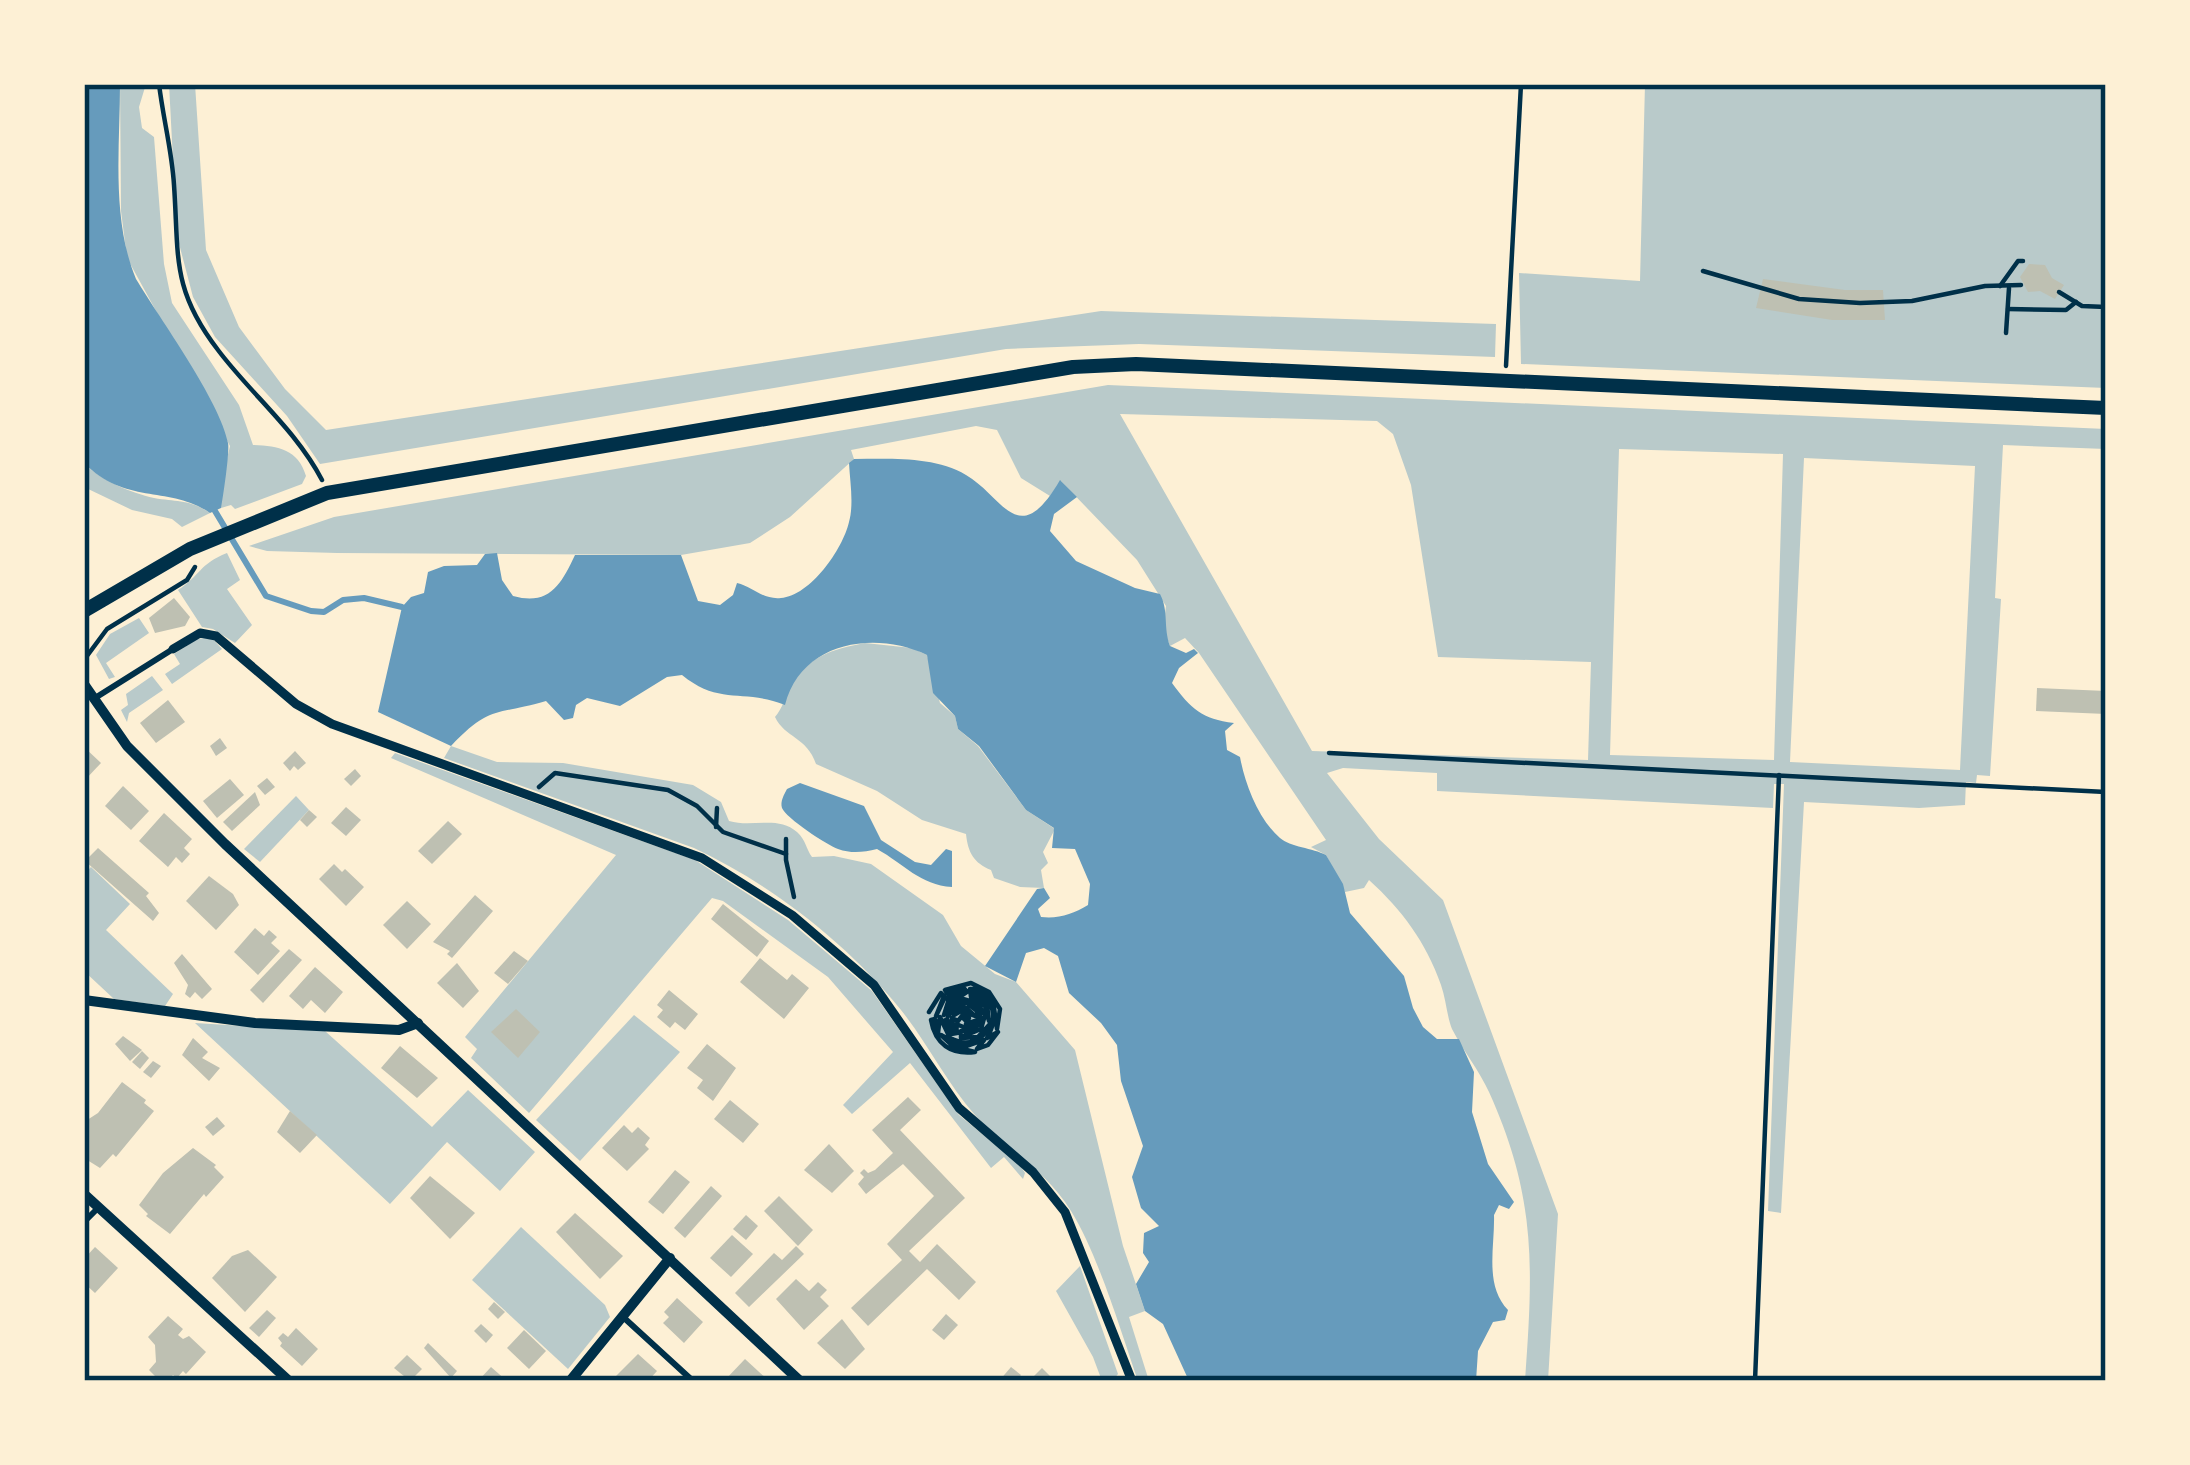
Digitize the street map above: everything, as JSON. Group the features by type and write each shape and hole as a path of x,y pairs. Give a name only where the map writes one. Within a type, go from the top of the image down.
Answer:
{"street":[{"path":"84,611 190,549 327,494 1051,369 1136,364 2106,408"},
{"path":"173,649 200,633 216,636 318,717 702,858 792,915 874,986 959,1108 1033,1172 1065,1212 1132,1381"},
{"path":"84,684 139,758 800,1381"},
{"path":"84,1000 255,1023 399,1030 418,1023"},
{"path":"84,1194 289,1381"},
{"path":"571,1381 670,1258"}],"lane":[{"path":"94,698 173,649"},
{"path":"84,1222 99,1207"},
{"path":"622,1316 693,1381"}],"path":[{"path":"159,84 174,184 179,282 216,348 285,427 323,482"},
{"path":"1505,380 1522,84"},
{"path":"2000,286 2018,262 2023,262"},
{"path":"1703,271 1769,293 1831,302 1912,301 2021,286"},
{"path":"2006,333 2009,287"},
{"path":"2059,292 2076,302 2106,307"},
{"path":"2008,309 2066,310 2076,302"},
{"path":"84,659 107,629 187,580 195,567"},
{"path":"101,619 107,629"},
{"path":"1329,753 2106,792"},
{"path":"530,795 554,773 668,790 684,796 716,827 796,849"},
{"path":"1755,1381 1779,775"},
{"path":"610,791 612,781"},
{"path":"716,827 717,808"},
{"path":"786,846 795,890 792,915"},
{"path":"929,1012 941,994 936,1016 944,999 964,990 949,999 944,1015 948,1005 967,992 964,987 945,990 971,983 989,992 1000,1009 997,1029 993,1001 978,989 970,989 971,997 985,1006 988,1020 987,1005 972,992 984,996 994,1011 987,1038 998,1032 988,1045 977,1049 984,1040 964,1047 941,1035 954,1047 975,1052 951,1050 936,1036 931,1019 938,1033 940,1018 950,1038 967,1043 983,1036 990,1024 978,1036 961,1038 961,1031 978,1022 977,1011 968,1004 980,1010 981,1023 964,1036 981,1029 985,1015 977,1003 963,999 951,1007 949,1016 965,1003 954,1016 966,1008 975,1016 964,1012 958,1021 952,1018 952,1031 947,1018 944,1021 951,1034 957,1033 956,1024 966,1028 975,1021 966,1021"}],"shaded area":[{"path":"120,84 146,84 139,107 142,128 154,137 164,264 172,303 239,405 253,445 286,451 298,460 306,476 302,484 235,509 231,505 221,508 230,446 127,258 121,211"},
{"path":"169,84 195,84 206,250 239,327 285,389 326,430 1101,311 1496,324 1495,357 1139,344 1006,349 320,464 287,416 215,337 193,297 177,236"},
{"path":"1645,84 2106,84 2106,388 1521,364 1519,273 1640,281"},
{"path":"1108,385 2106,429 2106,449 2003,445 1995,598 2001,599 1990,776 1977,775 1976,783 1966,782 1965,805 1919,808 1804,802 1781,1213 1768,1211 1784,784 1774,784 1773,808 1437,791 1437,773 1343,768 1327,773 1379,839 1443,900 1558,1214 1548,1381 1525,1381 1530,1268 1516,1166 1489,1092 1452,1029 1441,985 1420,941 1369,880 1364,888 1345,892 1326,855 1311,847 1326,840 1199,653 1185,638 1170,646 1163,628 1166,606 1137,560 1061,481 1050,496 1021,478 997,430 976,426 851,450 854,459 790,517 750,543 681,555 337,553 249,546 334,517","holes":["1120,414 1377,421 1393,434 1411,485 1438,657 1591,662 1588,760 1312,751","1619,449 1783,454 1774,760 1610,755","1804,458 1975,466 1960,770 1790,762"]},
{"path":"84,463 126,489 189,503 210,513 182,527 172,519 132,510 84,487"},
{"path":"227,553 240,580 227,589 252,625 235,643 202,627 178,590"},
{"path":"139,618 149,633 106,663 115,677 109,679 96,655 110,634"},
{"path":"211,637 222,649 172,684 165,674 180,664 174,654 197,639"},
{"path":"865,643 912,648 927,655 940,703 955,716 958,729 978,746 1026,810 1055,829 1043,852 1048,863 1041,870 1044,888 1020,887 994,878 973,856 966,834 922,820 877,791 816,764 807,748 779,724 775,717 811,662"},
{"path":"152,676 163,690 129,713 127,722 121,710 128,705 126,694"},
{"path":"451,746 497,762 563,763 693,785 721,802 729,821 790,827 812,857 871,864 943,915 961,946 995,974 1016,982 1075,1050 1123,1246 1145,1311 1129,1317 1149,1381 1138,1381 1108,1294 1071,1211 1037,1171 975,1115 901,1010 833,939 751,879 694,848 444,758"},
{"path":"395,753 695,860 788,920 872,991 959,1115 1019,1164 1023,1179 1004,1157 991,1168 910,1063 852,1114 843,1105 893,1052 828,977 723,901 712,898 529,1113 471,1058 477,1049 465,1037 616,855 391,758"},
{"path":"296,796 309,810 260,862 244,849"},
{"path":"91,867 130,904 106,930 173,994 165,1006 114,999 84,971 84,874"},
{"path":"634,1015 680,1052 580,1161 536,1120"},
{"path":"195,1023 325,1031 432,1127 468,1090 535,1152 500,1191 447,1142 390,1204"},
{"path":"521,1227 605,1305 610,1317 568,1369 472,1280"},
{"path":"1080,1266 1118,1374 1112,1381 1102,1381 1056,1291"}],"water":[{"path":"84,84 120,84 119,183 128,256 136,279 214,405 228,443 221,508 210,513 179,499 116,485 84,463"},
{"path":"854,459 940,464 966,475 1022,516 1033,513 1060,480 1077,497 1054,514 1050,531 1076,561 1160,594 1170,646 1198,653 1179,668 1172,683 1198,711 1234,723 1225,731 1227,750 1240,757 1265,821 1284,841 1326,855 1343,884 1350,913 1404,976 1423,1027 1437,1039 1459,1039 1474,1072 1472,1112 1488,1164 1514,1202 1509,1209 1499,1205 1494,1215 1493,1277 1508,1310 1505,1320 1493,1322 1478,1351 1476,1381 1189,1381 1163,1324 1145,1311 1136,1284 1149,1262 1143,1253 1144,1233 1159,1226 1141,1208 1132,1177 1143,1146 1121,1081 1117,1045 1069,993 1058,956 1044,948 1026,953 1016,982 985,966 1037,889 1044,888 1050,898 1038,909 1041,917 1054,917 1088,905 1090,884 1075,849 1052,848 1054,828 1026,810 979,746 958,729 955,716 933,693 927,655 885,643 842,647 806,667 785,705 720,694 682,675 667,677 620,706 587,698 576,705 573,718 564,720 546,701 494,713 451,746 378,712 402,607 411,597 424,593 428,572 444,566 477,565 485,554 497,553 502,580 513,596 536,598 559,584 575,555 681,555 698,601 720,605 733,595 737,583 781,598 814,580 846,533 851,508 849,463"},
{"path":"800,783 864,806 881,840 915,862 931,865 946,849 952,851 952,887 921,878 877,849 843,851 807,831 782,805 787,789"}],"building":[{"path":"2029,264 2045,265 2052,278 2064,285 2055,299 2040,291 2028,292 2020,277"},
{"path":"1763,279 1883,290 1885,320 1832,320 1756,308"},
{"path":"174,598 190,617 185,626 155,633 149,618"},
{"path":"2037,688 2106,691 2106,714 2036,711"},
{"path":"168,700 185,722 156,743 140,723"},
{"path":"220,738 227,748 216,756 210,746"},
{"path":"84,747 101,763 84,781"},
{"path":"295,751 306,763 290,771 283,763"},
{"path":"355,769 361,776 351,786 344,779"},
{"path":"267,778 275,787 265,795 257,786"},
{"path":"230,779 244,795 217,818 203,801"},
{"path":"123,786 149,811 131,830 105,806"},
{"path":"255,792 260,805 232,831 223,822"},
{"path":"346,807 361,820 346,836 331,823"},
{"path":"309,810 317,817 307,827 300,820"},
{"path":"164,813 192,839 184,848 190,854 182,863 176,857 168,867 139,841"},
{"path":"448,821 462,834 432,864 418,851"},
{"path":"98,848 149,893 146,896 159,913 153,921 85,861"},
{"path":"334,864 364,887 346,906 319,879"},
{"path":"209,876 233,894 239,905 216,930 186,901"},
{"path":"475,895 493,911 452,958 447,954 450,951 433,942"},
{"path":"407,901 431,924 407,949 383,925"},
{"path":"723,904 769,941 757,957 711,919"},
{"path":"255,928 264,936 269,930 277,937 271,943 280,951 258,975 234,952"},
{"path":"289,949 302,960 263,1003 250,990"},
{"path":"514,951 528,961 508,984 494,973"},
{"path":"182,954 212,989 202,999 195,992 190,998 185,994 188,985 174,963"},
{"path":"760,958 787,980 792,974 809,988 784,1019 740,982"},
{"path":"457,963 479,991 463,1008 437,983"},
{"path":"315,967 343,992 325,1013 311,1000 303,1009 289,996"},
{"path":"669,990 698,1014 685,1030 675,1022 670,1028 657,1017 663,1010 657,1005"},
{"path":"516,1009 540,1032 518,1058 491,1032"},
{"path":"123,1036 142,1050 130,1061 115,1044"},
{"path":"193,1038 208,1052 202,1058 220,1068 209,1081 182,1055"},
{"path":"707,1044 736,1068 713,1101 697,1088 703,1080 687,1068"},
{"path":"400,1046 438,1078 417,1098 381,1068"},
{"path":"142,1051 149,1058 140,1069 132,1062"},
{"path":"153,1061 161,1066 151,1078 143,1072"},
{"path":"122,1082 154,1111 116,1157 113,1154 100,1168 84,1158 84,1122 98,1113"},
{"path":"908,1097 921,1110 900,1130 965,1198 909,1251 920,1262 937,1244 976,1282 959,1300 927,1269 868,1326 851,1308 902,1260 887,1244 934,1196 903,1164 866,1194 858,1184 864,1169 868,1173 875,1170 893,1153 872,1130"},
{"path":"730,1100 759,1124 743,1143 714,1119"},
{"path":"290,1111 317,1135 300,1153 277,1132"},
{"path":"217,1117 225,1126 213,1136 205,1127"},
{"path":"624,1125 632,1133 638,1127 650,1138 645,1145 649,1149 627,1171 602,1148"},
{"path":"829,1144 854,1171 832,1193 804,1170"},
{"path":"193,1148 224,1177 170,1234 139,1205 163,1173"},
{"path":"675,1170 690,1182 663,1214 648,1202"},
{"path":"430,1176 475,1213 450,1239 410,1198"},
{"path":"711,1186 722,1196 685,1238 674,1228"},
{"path":"779,1196 813,1230 798,1246 764,1211"},
{"path":"575,1213 623,1256 600,1279 556,1232"},
{"path":"746,1215 758,1226 746,1240 733,1229"},
{"path":"732,1235 753,1254 731,1277 710,1258"},
{"path":"796,1246 804,1254 749,1307 735,1293 774,1253 782,1260"},
{"path":"95,1247 118,1268 95,1293 84,1283 84,1259"},
{"path":"248,1250 277,1277 245,1312 212,1278 232,1256"},
{"path":"796,1279 809,1291 818,1282 827,1290 820,1297 829,1306 804,1330 776,1299"},
{"path":"677,1298 703,1322 684,1343 663,1323 669,1317 664,1312"},
{"path":"494,1302 505,1312 498,1319 488,1309"},
{"path":"267,1310 276,1318 259,1337 249,1328"},
{"path":"946,1314 958,1325 944,1340 932,1330"},
{"path":"168,1316 183,1329 178,1335 189,1336 206,1352 186,1374 183,1371 177,1378 173,1375 160,1381 149,1370 156,1362 155,1345 148,1337"},
{"path":"842,1319 865,1349 845,1369 817,1343"},
{"path":"481,1324 493,1335 486,1343 474,1331"},
{"path":"296,1328 318,1349 302,1366 280,1346 278,1338 283,1333 288,1337"},
{"path":"524,1330 546,1351 529,1369 507,1348"},
{"path":"428,1343 457,1371 451,1378 424,1348"},
{"path":"638,1354 657,1371 648,1381 611,1381"},
{"path":"407,1355 422,1369 410,1381 394,1368"},
{"path":"745,1359 769,1381 724,1381"},
{"path":"491,1367 507,1381 478,1381"},
{"path":"1011,1367 1021,1375 1016,1381 999,1381"},
{"path":"1042,1368 1055,1381 1029,1381"}],"waterway":[{"path":"212,506 266,596 311,611 324,612 343,600 364,598 402,607"}]}
